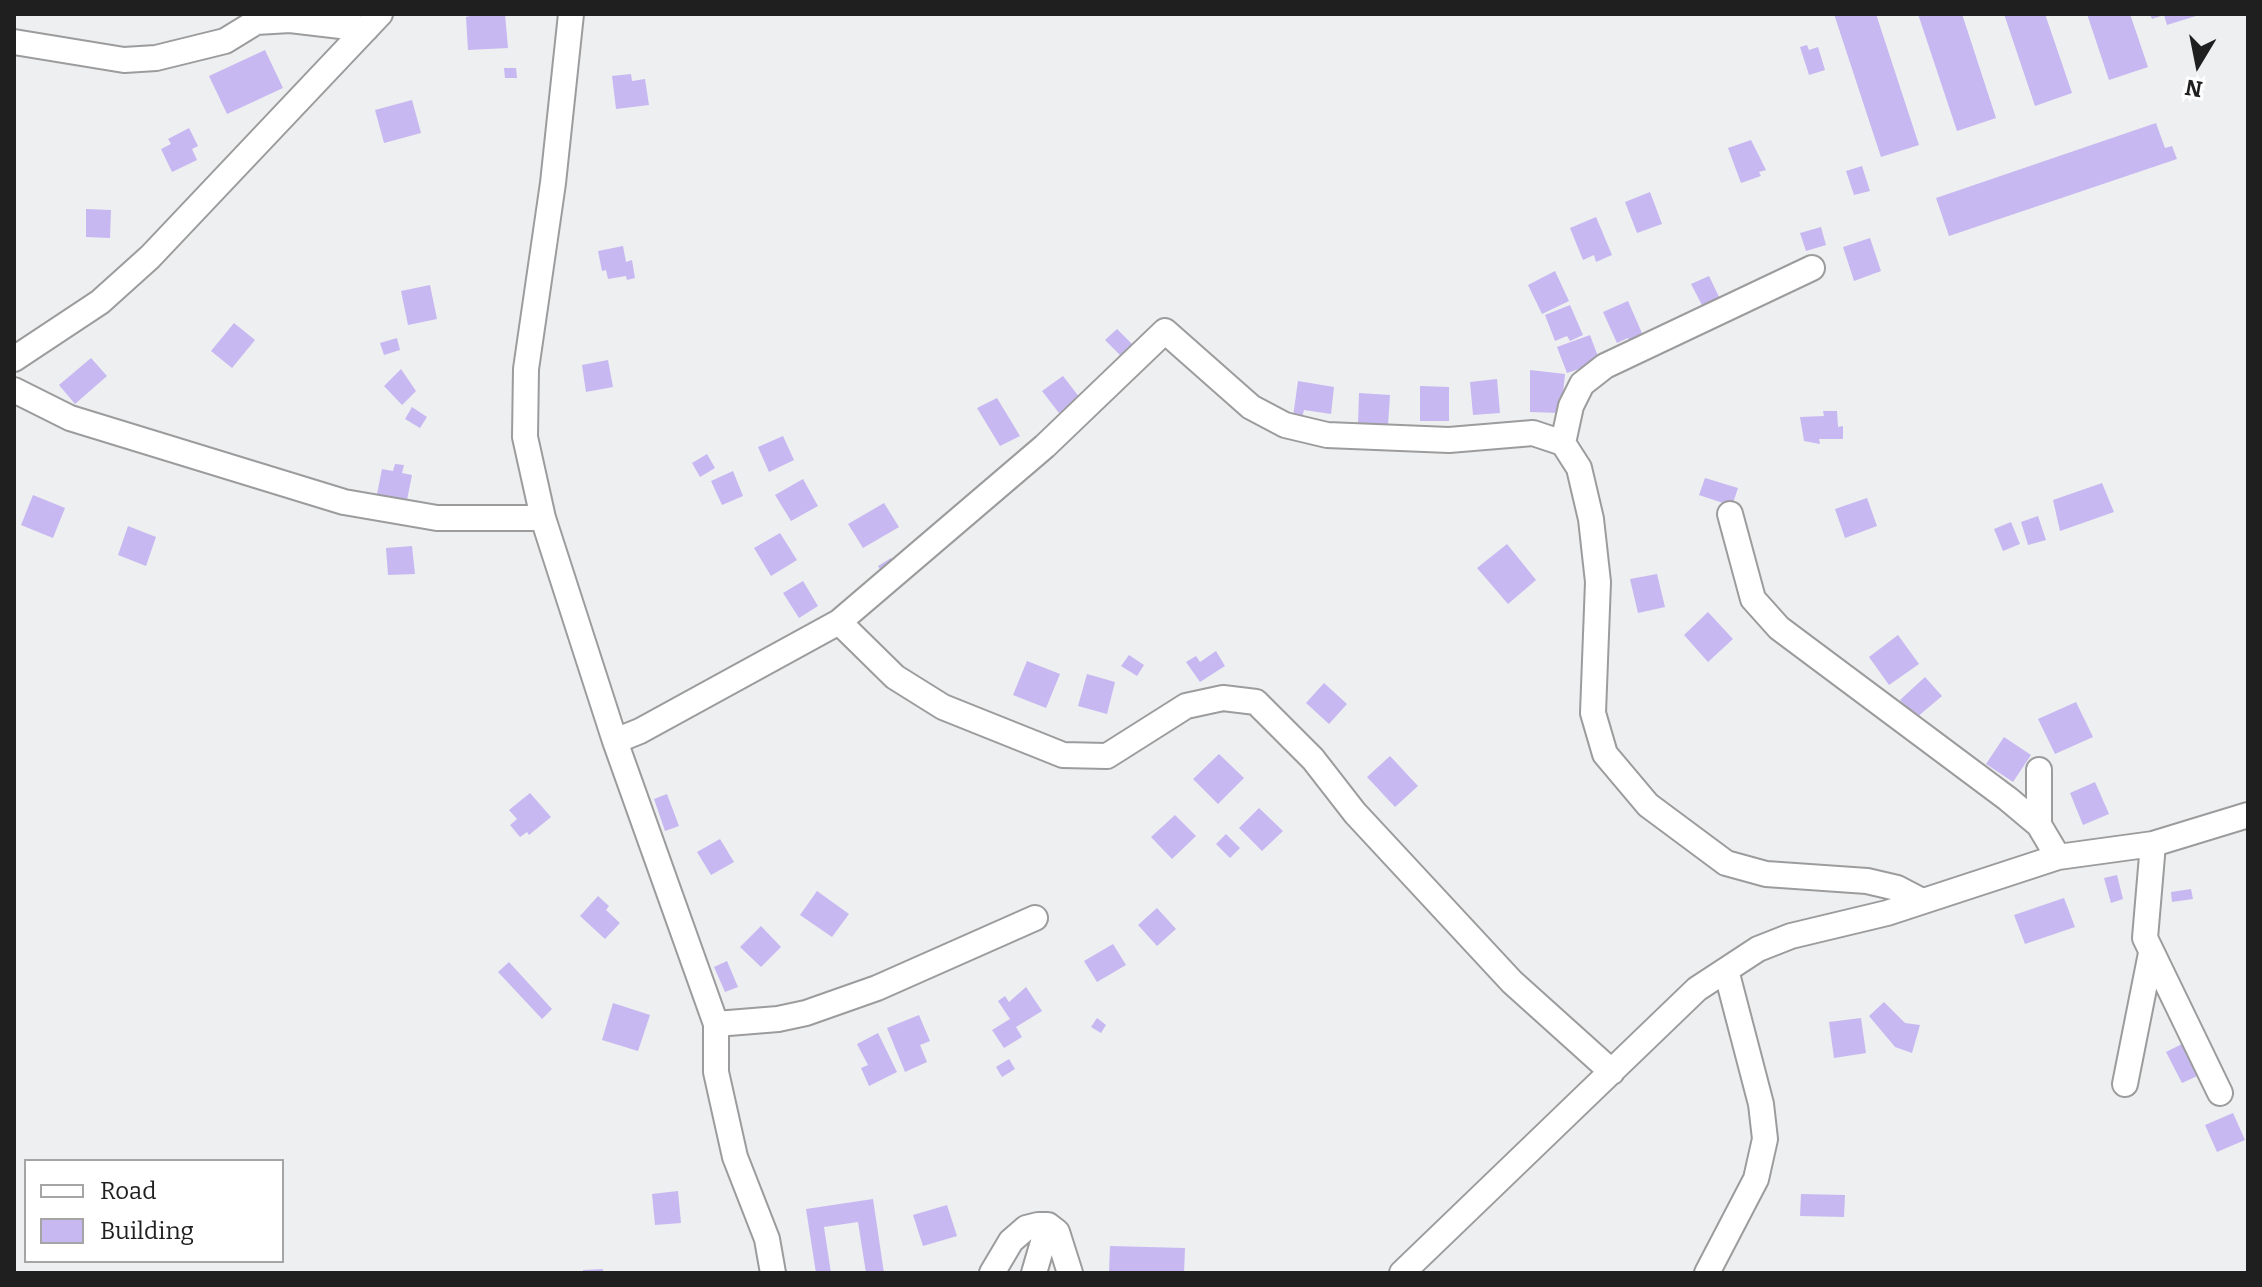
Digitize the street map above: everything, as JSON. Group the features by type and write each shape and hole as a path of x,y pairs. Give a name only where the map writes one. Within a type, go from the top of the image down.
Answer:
{"street":[{"path":"571,14 553,183 526,369 525,437 543,518 615,741 716,1024 716,1072 735,1157 767,1239 773,1273"},
{"path":"14,42 124,60 156,58 225,41 256,18 373,22"},
{"path":"14,359 100,302 150,257 373,22"},
{"path":"1563,443 1571,406 1582,384 1605,366 1812,268"},
{"path":"615,741 640,731 839,622 1045,446 1165,331 1251,407 1285,425 1327,435 1449,440 1533,433 1563,443 1579,468 1591,519 1598,582 1593,713 1605,754 1648,805 1726,863 1766,874 1867,881 1897,888 1920,900"},
{"path":"14,390 70,418 344,502 437,518 543,518"},
{"path":"1730,514 1753,599 1779,628 2039,825 2058,857"},
{"path":"839,622 895,677 943,707 1063,755 1107,756 1186,706 1223,698 1256,702 1313,759 1355,813 1512,982 1612,1072"},
{"path":"2039,770 2039,825"},
{"path":"1402,1273 1697,989 1758,949 1791,936 1887,913 2058,857 2153,844 2248,815"},
{"path":"2153,844 2144,921 2145,938 2220,1093"},
{"path":"716,1024 806,1013 877,988 1035,918"},
{"path":"2125,1084 2151,953"},
{"path":"1707,1273 1756,1179 1765,1139 1761,1104 1726,970"},
{"path":"992,1273 1011,1241 1026,1228 1048,1225"},
{"path":"1034,1273 1048,1225"},
{"path":"1048,1225 1064,1243 1070,1273"}],"building":[{"path":"505,14 508,48 468,50 466,17"},
{"path":"1834,14 1876,14 1919,145 1881,157"},
{"path":"1918,14 1962,14 1996,118 1957,131"},
{"path":"2004,14 2045,14 2072,93 2035,106"},
{"path":"2087,14 2130,14 2148,67 2109,80"},
{"path":"2150,14 2199,15 2167,25 2164,15 2152,19"},
{"path":"1807,45 1809,50 1818,47 1825,70 1809,75 1800,47"},
{"path":"265,50 283,88 227,114 209,76"},
{"path":"504,68 516,68 517,78 505,78"},
{"path":"631,74 632,81 645,79 649,105 616,109 612,76"},
{"path":"412,100 421,133 384,143 375,110"},
{"path":"2156,123 2165,148 2172,146 2177,159 1949,236 1936,198"},
{"path":"189,128 198,146 192,149 197,160 172,172 161,149 171,144 168,139"},
{"path":"1751,140 1766,170 1759,172 1761,176 1741,183 1728,148"},
{"path":"1862,166 1870,191 1854,195 1846,171"},
{"path":"1650,192 1662,224 1637,233 1625,202"},
{"path":"86,209 111,210 110,238 86,237"},
{"path":"1596,217 1612,255 1596,262 1594,255 1583,260 1570,228"},
{"path":"1821,227 1826,245 1806,251 1800,233"},
{"path":"1870,238 1881,271 1854,281 1843,247"},
{"path":"623,246 626,262 632,260 635,278 608,279 606,270 602,271 598,251"},
{"path":"1555,271 1569,301 1542,314 1528,285"},
{"path":"1709,276 1720,299 1703,307 1691,284"},
{"path":"430,285 437,319 408,325 401,291"},
{"path":"1628,301 1645,340 1632,346 1628,338 1617,343 1603,312"},
{"path":"1570,305 1583,335 1570,341 1567,336 1555,341 1545,315"},
{"path":"234,323 255,340 232,368 211,351"},
{"path":"1117,329 1137,349 1125,360 1105,340"},
{"path":"1590,335 1600,362 1581,373 1579,369 1567,373 1557,347"},
{"path":"397,338 400,350 384,355 380,343"},
{"path":"91,358 107,376 75,404 59,385"},
{"path":"608,360 613,387 586,392 582,365"},
{"path":"401,369 416,391 402,405 384,386"},
{"path":"1530,370 1565,374 1561,413 1530,412"},
{"path":"1063,376 1080,398 1059,413 1042,391"},
{"path":"1497,379 1500,413 1473,415 1470,382"},
{"path":"1298,381 1334,387 1331,414 1304,410 1302,418 1293,417"},
{"path":"1420,386 1449,387 1449,421 1420,421"},
{"path":"1359,393 1390,395 1388,425 1358,423"},
{"path":"997,398 1020,436 1000,446 977,408"},
{"path":"412,407 427,417 420,428 405,419"},
{"path":"1823,411 1837,411 1838,427 1843,426 1843,439 1819,439 1820,444 1804,441 1800,417 1824,416"},
{"path":"783,436 794,460 769,472 758,447"},
{"path":"707,454 715,468 700,477 692,463"},
{"path":"395,464 404,465 402,473 412,475 407,500 377,494 382,469 393,471"},
{"path":"733,471 743,496 722,505 711,481"},
{"path":"1705,478 1738,488 1732,506 1699,495"},
{"path":"803,479 818,506 791,521 775,495"},
{"path":"2102,483 2114,512 2060,531 2053,500"},
{"path":"33,495 65,508 53,538 21,525"},
{"path":"1867,498 1877,526 1845,538 1835,509"},
{"path":"884,503 899,527 863,548 848,524"},
{"path":"2038,516 2046,540 2028,545 2021,522"},
{"path":"2011,522 2020,544 2003,551 1994,529"},
{"path":"128,526 156,537 146,566 118,555"},
{"path":"780,533 797,560 771,576 754,548"},
{"path":"1507,544 1536,580 1508,604 1477,568"},
{"path":"412,546 415,574 388,575 386,548"},
{"path":"891,558 898,571 885,578 878,566"},
{"path":"1657,574 1665,607 1638,613 1630,579"},
{"path":"803,581 818,606 799,618 783,593"},
{"path":"1708,612 1733,639 1708,662 1684,635"},
{"path":"1898,635 1919,664 1889,685 1869,657"},
{"path":"1216,651 1225,666 1200,682 1186,662 1196,656 1200,662"},
{"path":"1129,655 1144,665 1137,676 1121,666"},
{"path":"1027,661 1060,674 1046,708 1013,695"},
{"path":"1087,674 1115,682 1107,714 1078,706"},
{"path":"1925,677 1942,696 1916,718 1900,700"},
{"path":"1324,683 1347,704 1329,724 1306,703"},
{"path":"2076,702 2093,737 2055,754 2038,719"},
{"path":"2004,737 2031,755 2013,782 1986,764"},
{"path":"1219,754 1244,778 1218,804 1193,779"},
{"path":"1390,756 1418,786 1395,807 1367,777"},
{"path":"2095,782 2109,814 2083,825 2070,793"},
{"path":"530,793 551,817 529,835 527,832 520,837 510,825 517,819 509,810"},
{"path":"667,794 679,826 665,831 654,799"},
{"path":"1259,808 1283,831 1262,851 1239,828"},
{"path":"1175,815 1196,836 1172,859 1151,837"},
{"path":"1226,834 1240,848 1230,858 1216,844"},
{"path":"720,839 734,862 711,875 697,852"},
{"path":"2117,875 2123,899 2111,903 2104,878"},
{"path":"2191,889 2193,899 2172,902 2171,892"},
{"path":"817,891 849,914 832,937 800,915"},
{"path":"598,896 609,906 606,910 620,923 605,939 580,916"},
{"path":"2064,898 2075,927 2025,944 2014,915"},
{"path":"1157,908 1176,929 1157,946 1138,925"},
{"path":"761,926 781,947 761,967 740,947"},
{"path":"1113,944 1126,965 1097,982 1084,961"},
{"path":"727,961 738,987 725,992 714,967"},
{"path":"509,962 552,1009 542,1019 498,972"},
{"path":"1026,987 1042,1011 1016,1027 1022,1037 1004,1048 992,1030 1010,1019 998,1001 1005,996 1009,1002"},
{"path":"1884,1002 1905,1023 1920,1025 1912,1053 1895,1047 1869,1016"},
{"path":"613,1003 650,1015 638,1051 602,1040"},
{"path":"919,1015 930,1041 920,1045 927,1062 905,1072 887,1028"},
{"path":"1097,1018 1106,1025 1101,1033 1091,1027"},
{"path":"1861,1018 1866,1053 1834,1058 1829,1022"},
{"path":"878,1033 897,1072 869,1086 861,1068 868,1065 857,1044"},
{"path":"2190,1040 2206,1072 2182,1083 2166,1052"},
{"path":"1009,1059 1015,1069 1002,1077 996,1067"},
{"path":"2233,1113 2245,1140 2217,1152 2205,1125"},
{"path":"678,1191 681,1223 655,1225 652,1194"},
{"path":"1801,1194 1845,1195 1844,1217 1800,1216"},
{"path":"873,1199 884,1273 866,1273 858,1222 824,1227 831,1273 816,1273 806,1209"},
{"path":"947,1205 957,1236 923,1246 913,1215"},
{"path":"1110,1246 1185,1248 1184,1273 1109,1273"},
{"path":"603,1269 603,1273 583,1273 583,1270"}]}
